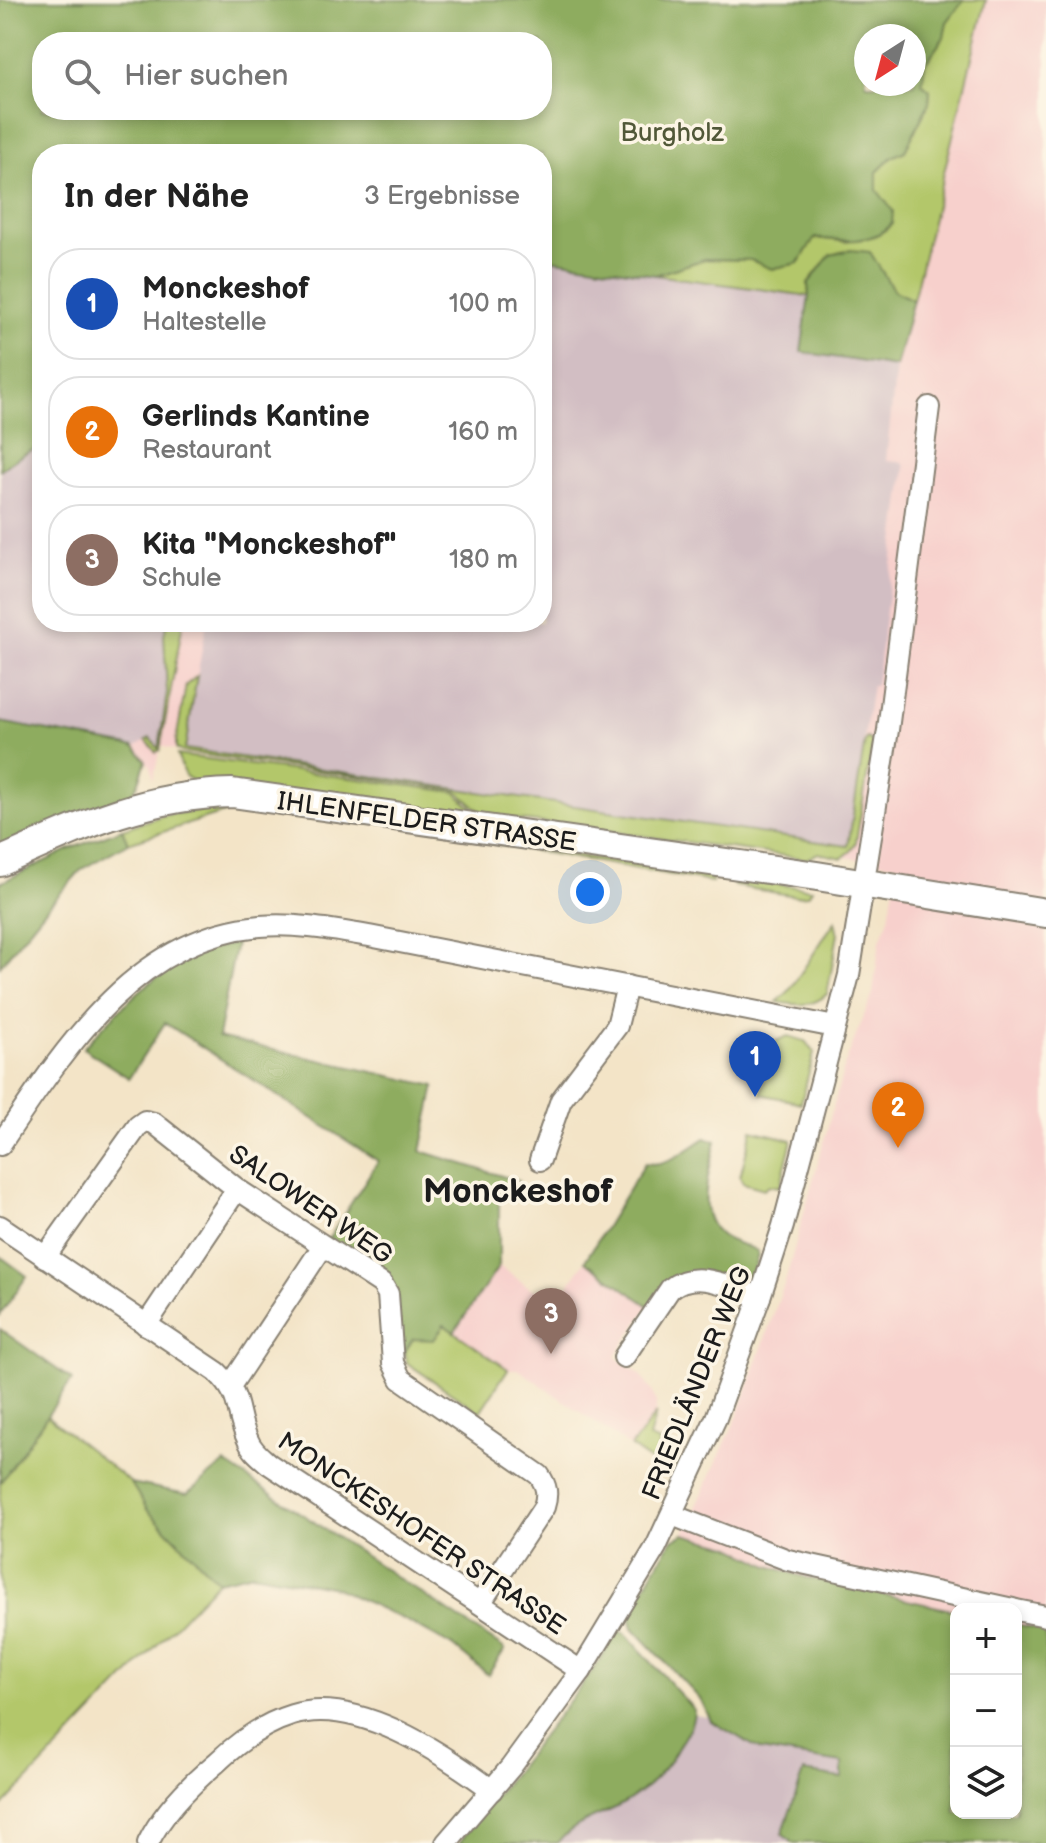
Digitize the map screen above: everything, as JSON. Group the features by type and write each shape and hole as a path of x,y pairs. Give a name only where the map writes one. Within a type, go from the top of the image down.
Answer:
{"main road":[{"name":"IHLENFELDER STRASSE","path":"0,862 126,809 170,799 232,793 1046,913"}],"street":[{"path":"864,884 888,730 929,407"},
{"name":"FRIEDLÄNDER WEG","path":"446,1843 492,1790 581,1671 672,1515 716,1418 783,1226 849,975 864,884"},
{"path":"0,1145 46,1077 131,980 151,964 199,939 258,927 312,927 835,1027"},
{"path":"540,1160 561,1100 617,1026 627,986"},
{"name":"SALOWER WEG","path":"45,1257 138,1126 145,1121 154,1123 237,1189 386,1288 393,1363 401,1379 539,1475 545,1484 548,1496 544,1507 481,1602"},
{"path":"146,1325 237,1189"},
{"path":"0,1226 217,1372 231,1385 323,1246"},
{"path":"624,1357 670,1289 679,1281 703,1278 760,1297"},
{"name":"MONCKESHOFER STRASSE","path":"231,1385 246,1439 269,1464 581,1671"},
{"path":"672,1515 788,1560 986,1603"},
{"path":"1022,1611 1046,1616"},
{"path":"148,1843 161,1823 210,1768 252,1734 294,1714 338,1713 382,1725 441,1755 492,1790"}],"shaded area":[{"path":"986,0 1046,0 1046,1631 1022,1626 1022,1603 950,1603 950,1610 805,1577 769,1566 730,1546 684,1534 738,1415 785,1282 845,1064 873,993 880,940 889,918 897,865 818,853 807,859 487,817 456,790 183,752 161,746 153,780 151,768 135,747 0,722 0,470 32,452 32,632 552,632 552,260 655,275 896,367"},
{"path":"552,259 809,296 801,352 896,367 886,460 903,463 905,467 876,685 872,685 848,846 184,749 205,632 552,632"},
{"path":"32,450 32,632 165,632 167,692 158,751 150,738 135,747 0,722 0,470"},
{"path":"585,1261 649,1306 615,1357 641,1375 656,1401 656,1413 631,1447 518,1369 508,1369 454,1332 499,1266 535,1291 544,1293 565,1291"},
{"path":"694,1715 707,1717 761,1750 843,1763 842,1778 782,1834 793,1843 558,1843 567,1830 617,1807 650,1785"}],"green space":[{"name":"Burgholz","path":"0,0 964,0 947,22 944,37 926,63 926,24 854,24 854,96 926,96 926,86 930,90 929,103 905,151 892,157 877,172 877,190 893,211 892,224 866,238 815,238 798,263 772,269 751,260 705,259 655,275 552,260 552,144 32,144 32,450 0,470"},
{"path":"964,0 986,0 913,300 894,291 870,253 857,251 839,252 827,260 808,283 809,296 655,275 705,259 751,260 772,269 798,263 815,238 848,242 877,190 877,171 892,157 905,151 929,103 926,63 944,37 947,22"},
{"path":"850,250 870,252 894,291 913,300 896,367 801,352 808,284 830,255"},
{"path":"165,632 181,632 160,750 156,752 146,740 150,738 159,749 167,692"},
{"path":"197,676 185,749 848,846 867,738 873,742 856,842 842,858 818,853 807,859 487,817 456,790 183,752 176,749 176,741 186,685"},
{"path":"0,722 135,747 146,761 138,784 128,800 0,852"},
{"path":"177,755 455,792 483,819 197,783 185,776"},
{"path":"236,809 128,843 122,829 164,815"},
{"path":"122,829 128,843 82,869 0,966 0,883 70,849"},
{"path":"494,844 713,874 712,882"},
{"path":"735,878 812,889 808,895 796,896 734,886"},
{"path":"835,921 838,934 827,994 810,1003 777,1002 789,991"},
{"path":"236,943 218,1037 435,1086 421,1151 518,1181 499,1197 499,1266 454,1332 444,1325 434,1340 413,1339 404,1353 398,1353 394,1293 327,1241 378,1161 165,1023 129,1078 83,1048 136,994 166,971 199,953"},
{"path":"788,1036 805,1041 814,1052 801,1103 761,1094 774,1042"},
{"path":"752,1130 792,1140 780,1187 769,1185 764,1189 743,1183 740,1177"},
{"path":"705,1138 716,1141 706,1191 708,1216 722,1236 757,1251 749,1286 706,1272 649,1306 585,1261 645,1163 669,1160"},
{"path":"0,1256 27,1276 0,1315"},
{"path":"444,1325 508,1369 480,1412 407,1363 404,1353 413,1339 423,1338"},
{"path":"0,1329 72,1380 0,1483"},
{"path":"656,1413 649,1438 660,1442 656,1454 681,1464 674,1477 631,1447"},
{"path":"47,1416 131,1483 148,1511 218,1581 0,1809 0,1483"},
{"path":"225,1463 505,1649 488,1675 453,1646 336,1588 253,1573 218,1581 148,1511 131,1483 187,1494"},
{"path":"684,1534 730,1546 769,1566 805,1577 950,1610 950,1819 1022,1819 1022,1626 1046,1631 1046,1843 793,1843 782,1834 804,1772 842,1778 842,1763 761,1750 711,1721 701,1700 633,1628 629,1613 672,1540"},
{"path":"619,1630 627,1635 694,1710 689,1728 668,1764 635,1796 577,1826 558,1843 459,1843 588,1677"}],"place":[{"name":"Monckeshof","path":"755,1097"},
{"name":"Gerlinds Kantine","path":"898,1148"},
{"name":"Kita \"Monckeshof\"","path":"551,1354"}],"district":[{"name":"Monckeshof","path":"518,1190"}]}
